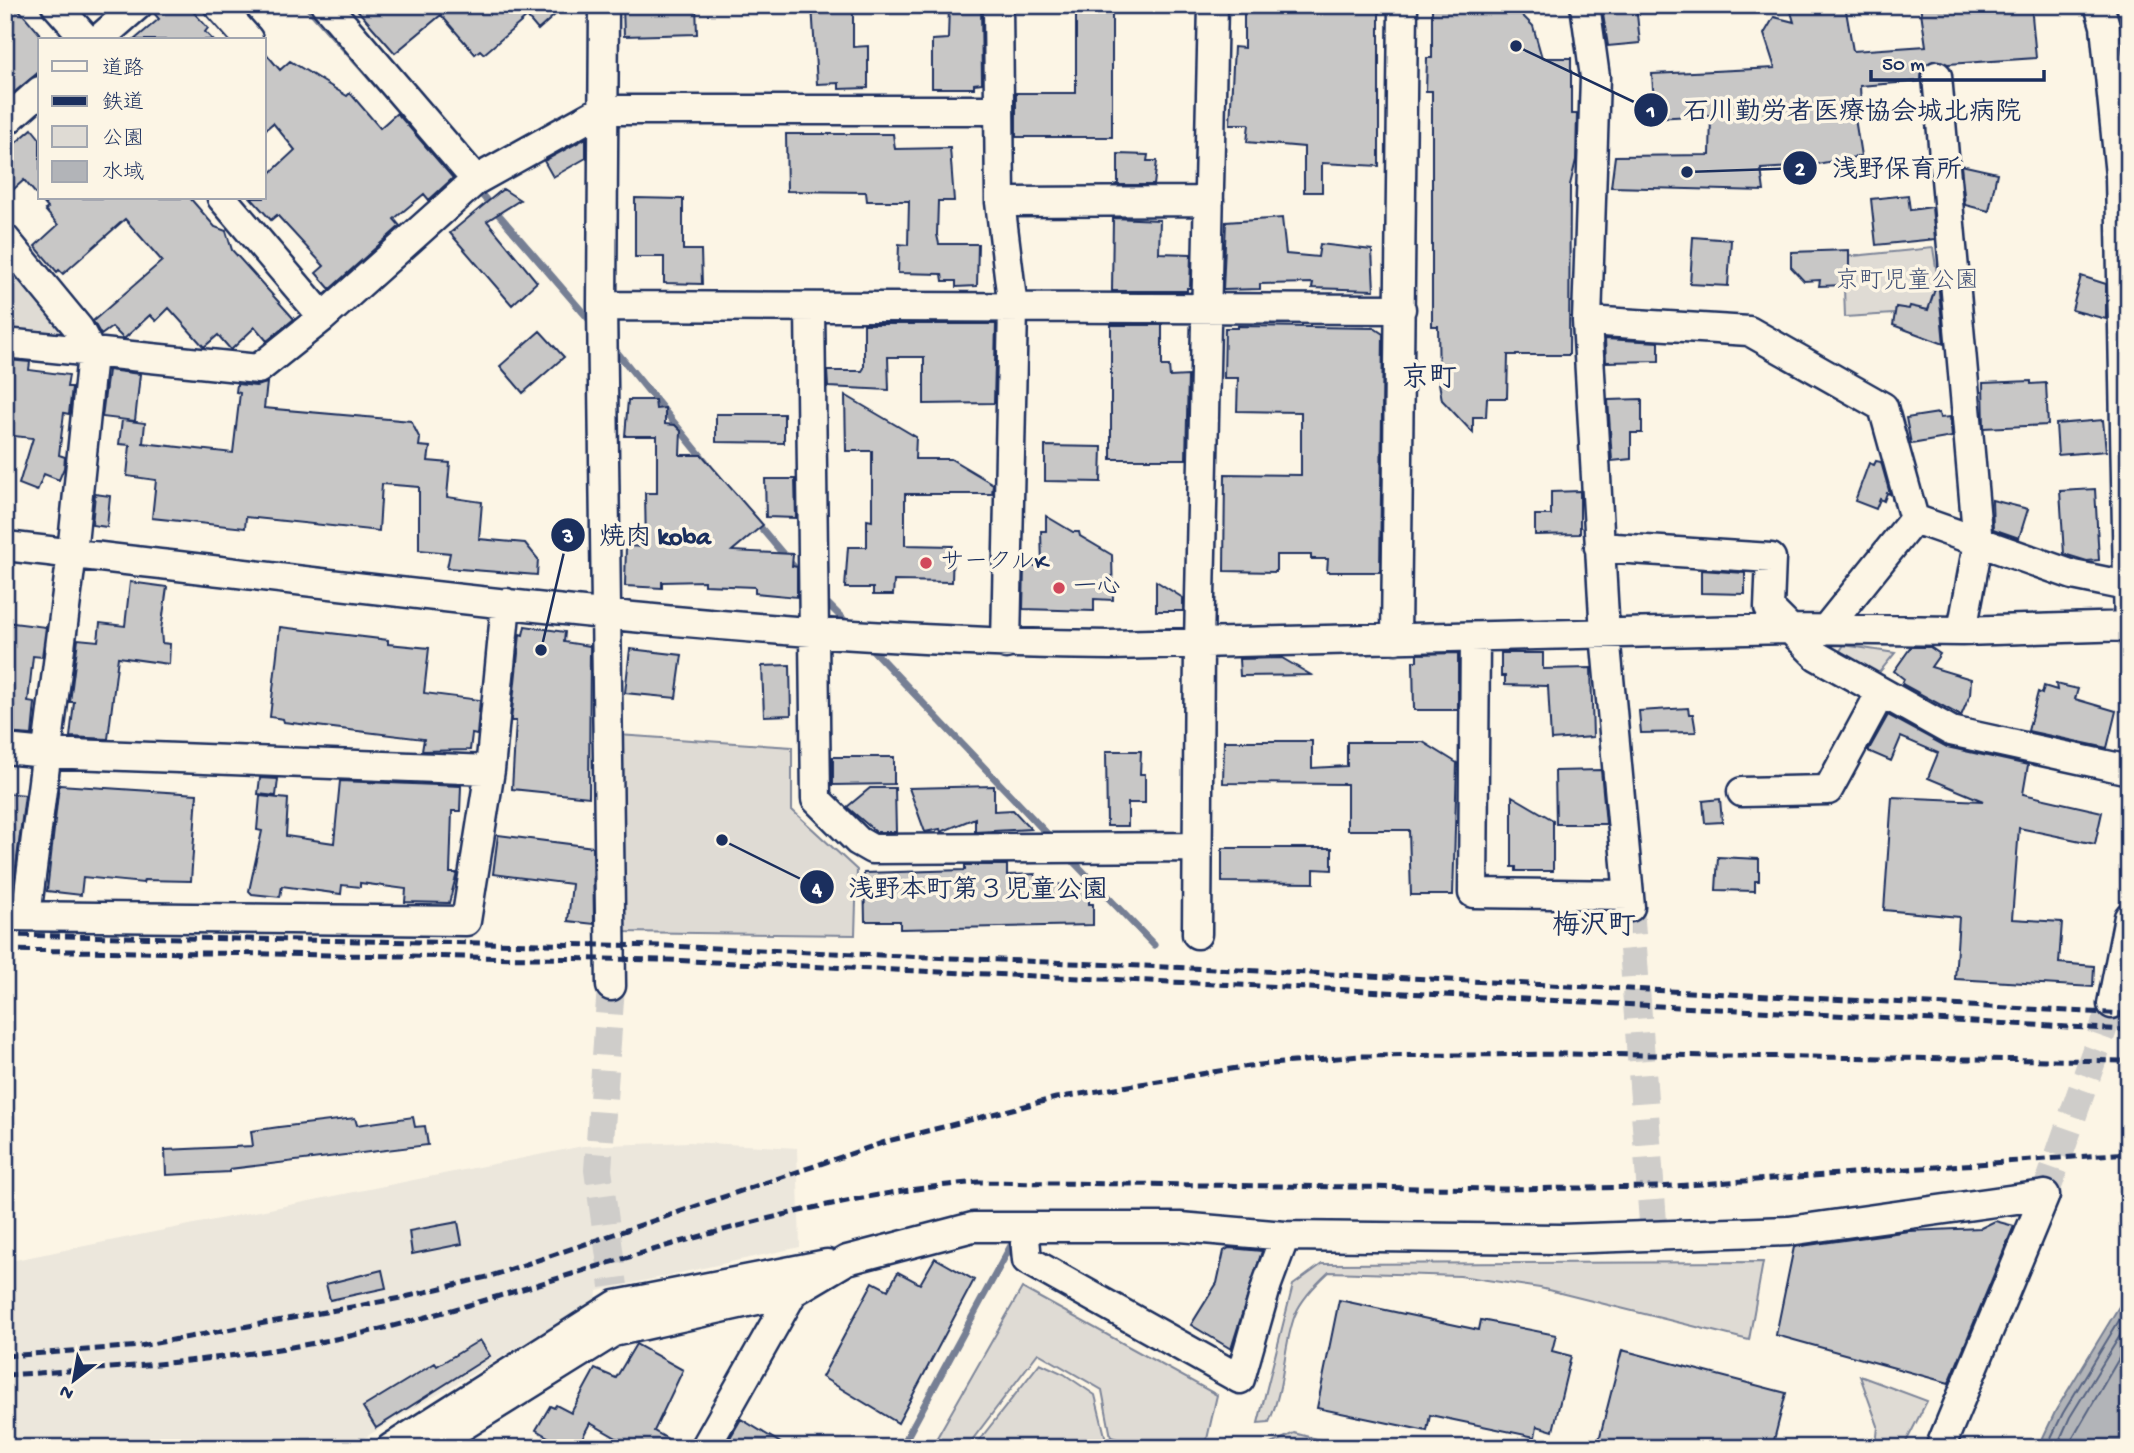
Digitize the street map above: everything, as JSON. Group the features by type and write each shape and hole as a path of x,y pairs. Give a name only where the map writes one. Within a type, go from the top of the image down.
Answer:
{"street":[{"path":"56,5 85,38"},
{"path":"100,38 138,5"},
{"path":"218,5 248,38"},
{"path":"326,5 476,180"},
{"path":"604,5 602,306 611,986"},
{"path":"998,5 1000,202 1013,308 1006,644"},
{"path":"1197,934 1195,847 1213,5"},
{"path":"1396,639 1403,5"},
{"path":"1475,637 1473,893 1629,901 1605,634 1587,321 1595,77 1586,5"},
{"path":"5,546 605,614 813,634 1006,644 1199,643 1790,629 1962,631 2128,628 2120,175 2105,26 2099,5"},
{"path":"1937,76 1978,544 1962,631"},
{"path":"5,122 38,93"},
{"path":"5,343 258,369 323,317 476,180 602,110 999,110"},
{"path":"224,200 323,317"},
{"path":"1000,202 1209,201"},
{"path":"5,239 79,329 92,354 72,553 46,753 15,916 466,921 490,770 506,603"},
{"path":"602,306 1401,309"},
{"path":"810,307 816,799 858,841 873,849 1195,847"},
{"path":"1587,321 1749,331 1883,407 1914,519"},
{"path":"1914,519 1978,544 2073,575 2127,586"},
{"path":"1825,630 1914,519"},
{"path":"1600,547 1771,558 1769,608 1817,656 1880,694 1951,731 2129,770"},
{"path":"1742,792 1828,790 1880,694"},
{"path":"5,749 46,753 490,770"},
{"path":"2112,1004 2129,917"},
{"path":"391,1448 615,1296 847,1260 973,1227 1180,1227 1285,1236 1561,1239 1789,1231 2045,1195 1940,1448"},
{"path":"1024,1227 1027,1260 1240,1379 1267,1284 1285,1236"},
{"path":"428,1448 613,1332 793,1292 847,1260"},
{"path":"705,1448 793,1292"}],"shaded area":[{"path":"689,1142 797,1148 800,1247 597,1291 596,1301 347,1448 5,1448 5,1262 583,1146"}],"green space":[{"name":"京町児童公園","path":"1933,248 1943,311 1845,317 1843,257"},
{"path":"5,260 66,333 59,342 5,335"},
{"path":"1844,645 1895,653 1874,679 1837,655"},
{"path":"618,735 792,747 792,810 857,870 855,935 620,932"},
{"path":"1763,1262 1749,1340 1540,1288 1460,1276 1329,1272 1305,1297 1295,1315 1274,1408 1269,1422 1258,1423 1293,1285 1322,1264"},
{"path":"1022,1288 1217,1395 1205,1448 1148,1448 1111,1437 1102,1390 1038,1353 966,1448 931,1448"},
{"path":"1040,1363 1064,1374 1095,1395 1108,1448 973,1448"},
{"path":"1860,1376 1927,1401 1903,1448 1876,1448 1878,1426"},
{"path":"1294,1433 1351,1448 1262,1448"}],"water":[{"path":"2129,1261 2129,1448 2038,1448 2056,1410 2123,1300"}],"building":[{"path":"5,5 15,5 40,34 38,73 5,100"},
{"path":"154,5 187,5 208,28 205,32 211,38 136,38 159,19 153,12"},
{"path":"353,5 566,5 538,30 527,17 484,54 480,50 475,54 441,15 395,53"},
{"path":"623,5 696,5 697,34 624,36"},
{"path":"812,5 853,6 853,47 868,46 868,88 839,89 839,83 817,84"},
{"path":"949,5 981,5 982,83 974,84 974,88 932,88 932,40 948,39"},
{"path":"1076,5 1112,5 1112,137 1016,137 1016,93 1076,93"},
{"path":"1244,5 1379,5 1379,166 1322,163 1322,192 1304,192 1304,147 1247,142 1249,124 1230,124 1234,47 1244,48"},
{"path":"1432,5 1510,5 1517,10 1533,26 1542,58 1571,58 1571,114 1577,114 1576,160 1570,185 1569,355 1508,355 1507,398 1487,398 1486,417 1473,417 1473,433 1442,400 1438,326 1432,326 1432,91 1426,91 1427,58 1432,58"},
{"path":"1636,5 1640,43 1608,46 1602,8"},
{"path":"1789,5 1845,5 1853,51 1926,46 1920,5 2031,5 2036,58 1948,64 1935,60 1922,68 1921,81 1860,86 1861,106 1853,106 1861,156 1806,166 1761,169 1764,191 1611,187 1615,156 1710,155 1711,115 1655,118 1652,74 1775,68 1764,34 1774,17 1794,22"},
{"path":"2116,5 2129,5 2129,61 2125,62"},
{"path":"266,53 280,70 290,61 347,96 350,93 380,128 397,113 453,178 429,200 424,194 394,219 400,226 330,289 316,273 324,266 277,215 271,220 253,200 266,200 266,177 295,150 273,123 266,129"},
{"path":"32,129 38,136 38,196 24,180 5,197 5,152"},
{"path":"786,134 893,134 895,149 950,148 954,201 938,201 937,235 939,244 978,244 977,286 956,287 956,281 943,281 942,274 898,273 899,244 908,245 909,201 867,201 866,192 787,191"},
{"path":"586,138 586,158 553,177 544,161"},
{"path":"1118,154 1148,155 1147,161 1157,161 1154,185 1115,185 1118,183"},
{"path":"1961,165 1997,173 1989,211 1965,205"},
{"path":"503,189 520,200 487,221 537,282 512,305 450,233"},
{"path":"1908,195 1910,210 1932,207 1935,239 1876,245 1871,199"},
{"path":"635,198 683,199 683,250 701,250 702,284 664,283 664,257 635,257"},
{"path":"41,200 192,200 215,227 226,231 232,250 294,319 267,341 255,327 231,350 218,335 204,347 169,308 156,321 150,315 124,339 112,327 101,335 93,321 162,261 125,219 63,274 59,270 57,272 35,246 58,225 45,210 48,208"},
{"path":"1113,218 1160,220 1159,253 1191,254 1190,288 1187,288 1187,291 1112,291"},
{"path":"1282,218 1286,254 1318,257 1320,244 1372,250 1374,290 1312,288 1313,283 1260,284 1260,289 1223,290 1226,222"},
{"path":"1693,237 1731,240 1728,286 1690,284"},
{"path":"1849,250 1849,273 1844,273 1845,285 1819,286 1820,280 1804,281 1791,267 1791,252"},
{"path":"2081,276 2106,284 2106,319 2072,310"},
{"path":"1938,280 1944,344 1893,325 1896,307 1909,309 1910,306 1928,310"},
{"path":"864,324 996,324 994,403 924,404 924,357 888,357 889,390 828,387 827,371 862,371 864,368"},
{"path":"1111,325 1162,325 1162,366 1169,366 1170,377 1188,376 1186,459 1111,459"},
{"path":"1225,328 1374,328 1383,334 1380,572 1327,572 1328,559 1311,559 1311,555 1276,555 1276,572 1224,571 1225,474 1301,475 1301,412 1237,411 1238,378 1224,378"},
{"path":"540,331 564,357 523,393 500,366"},
{"path":"1605,339 1659,342 1659,361 1606,362"},
{"path":"7,360 30,362 29,370 69,375 67,387 72,387 69,414 64,413 59,455 65,457 64,468 59,480 44,474 37,491 19,484 33,438 5,435"},
{"path":"108,370 140,374 135,421 102,417"},
{"path":"2031,381 2031,384 2046,383 2048,425 1984,428 1983,383"},
{"path":"267,383 264,408 411,421 420,439 419,446 430,447 428,461 450,463 447,497 482,502 479,539 525,543 538,559 537,575 447,568 450,553 419,550 419,487 382,484 379,531 246,517 245,528 152,518 156,480 127,476 130,445 119,444 122,420 145,423 143,443 233,453 240,393 236,392 237,384 256,386"},
{"path":"845,395 916,437 915,459 951,459 993,484 992,494 905,494 905,545 953,546 952,582 894,581 893,595 873,595 873,588 845,588 848,547 867,547 867,520 872,521 872,451 846,451"},
{"path":"1642,399 1642,433 1631,433 1631,459 1612,461 1608,400"},
{"path":"628,400 655,400 656,409 665,408 665,424 675,425 681,431 680,455 702,455 763,525 732,551 793,554 792,566 797,567 797,597 755,593 755,587 704,585 704,581 662,582 662,588 625,586 626,546 646,547 645,493 657,493 657,436 625,436"},
{"path":"1939,413 1940,418 1950,417 1952,437 1911,444 1906,418"},
{"path":"716,414 784,414 784,443 716,442"},
{"path":"2103,420 2106,451 2058,455 2056,424"},
{"path":"1045,446 1102,447 1101,482 1045,481"},
{"path":"1876,461 1881,462 1890,494 1887,493 1884,501 1880,499 1876,509 1855,501 1869,463 1874,465"},
{"path":"765,479 795,479 796,518 766,517"},
{"path":"2095,489 2099,560 2087,561 2064,554 2060,491"},
{"path":"1580,491 1580,534 1535,535 1535,515 1551,515 1551,492"},
{"path":"95,494 110,496 107,527 92,525"},
{"path":"1992,500 2028,509 2019,538 1993,529"},
{"path":"1046,516 1073,532 1079,532 1080,536 1112,555 1113,600 1094,599 1094,611 1023,609 1024,566 1042,566 1041,531 1046,531"},
{"path":"1701,570 1745,573 1745,594 1701,593"},
{"path":"1156,581 1183,598 1183,611 1156,611"},
{"path":"130,582 167,587 161,630 162,643 170,644 169,664 118,657 108,739 70,737 74,702 70,702 78,639 98,641 100,623 125,626"},
{"path":"5,622 46,627 42,657 33,656 28,702 35,703 32,735 5,733"},
{"path":"525,626 565,632 564,642 590,646 589,797 512,789 516,721 511,721 520,634 523,635"},
{"path":"280,627 388,640 388,644 429,648 424,693 480,700 477,735 472,734 470,750 422,751 424,739 284,722 283,719 270,717"},
{"path":"1911,647 1930,647 1940,654 1931,667 1971,679 1970,695 1961,716 1902,684 1904,679 1894,671"},
{"path":"630,649 682,655 676,698 625,693"},
{"path":"1458,653 1458,710 1414,710 1413,661 1417,661 1417,654"},
{"path":"1501,653 1543,653 1543,669 1591,668 1593,737 1551,740 1548,686 1505,685 1505,676 1501,676"},
{"path":"1282,658 1311,675 1240,676 1239,659"},
{"path":"790,665 791,715 764,716 762,666"},
{"path":"2056,684 2078,689 2075,699 2116,711 2107,748 2028,731 2038,692 2042,694 2044,686 2057,690"},
{"path":"1688,708 1689,714 1693,714 1696,732 1641,733 1639,711"},
{"path":"1888,715 1947,747 2028,765 2023,794 2102,812 2095,844 2019,828 2012,919 2062,922 2059,963 2094,966 2093,987 1955,979 1959,917 1884,910 1892,797 1983,801 1928,778 1938,753 1901,737 1891,761 1868,751"},
{"path":"1224,741 1312,741 1312,768 1347,766 1347,742 1423,742 1457,763 1453,895 1411,895 1409,830 1347,830 1347,784 1223,783"},
{"path":"1106,751 1141,751 1140,774 1145,774 1145,803 1128,803 1128,826 1107,826"},
{"path":"833,757 894,757 894,784 833,785"},
{"path":"1601,770 1606,824 1556,824 1555,771"},
{"path":"260,778 278,779 276,796 258,794"},
{"path":"340,781 461,786 460,811 452,811 450,873 457,873 449,903 405,902 406,889 360,883 360,887 342,885 341,894 282,886 280,897 252,894 249,891 262,831 257,830 260,796 288,799 286,836 334,843"},
{"path":"59,785 197,794 191,881 144,880 143,883 83,877 81,895 47,891"},
{"path":"994,786 994,811 1013,810 1031,829 975,832 975,818 941,832 940,829 925,832 909,788"},
{"path":"870,788 895,788 896,832 876,832 847,807"},
{"path":"5,793 25,795 14,882 5,881"},
{"path":"1512,796 1553,820 1553,871 1516,871 1516,867 1512,867"},
{"path":"1720,799 1722,822 1705,823 1703,801"},
{"path":"498,835 593,847 594,924 568,921 572,884 493,874"},
{"path":"1222,848 1332,848 1332,870 1314,869 1314,883 1222,882"},
{"path":"1718,857 1759,859 1759,881 1755,881 1755,891 1716,890"},
{"path":"965,865 1007,865 1007,875 1035,874 1035,885 1083,884 1084,890 1089,891 1089,904 1093,904 1093,925 900,929 900,921 865,921 864,873 965,870"},
{"path":"413,1117 415,1127 425,1126 428,1145 230,1169 230,1172 166,1175 165,1150 253,1146 251,1131 279,1127 355,1118 357,1125"},
{"path":"1995,1221 2014,1226 1949,1383 1776,1335 1794,1247 1909,1231 1981,1228"},
{"path":"458,1222 462,1244 412,1254 409,1231"},
{"path":"1229,1248 1262,1251 1231,1349 1191,1325 1217,1283 1224,1251"},
{"path":"935,1258 974,1280 898,1423 822,1377 873,1282 888,1290 898,1272 920,1284"},
{"path":"382,1270 386,1288 330,1300 326,1284"},
{"path":"1339,1300 1479,1330 1481,1320 1556,1335 1552,1351 1571,1356 1553,1431 1537,1426 1535,1437 1430,1415 1427,1431 1317,1408"},
{"path":"480,1340 490,1356 376,1428 363,1407 435,1363 437,1366"},
{"path":"636,1344 683,1370 654,1431 684,1448 634,1448 590,1423 577,1448 567,1448 536,1430 550,1406 554,1408 556,1405 571,1413 595,1369 616,1378"},
{"path":"1622,1350 1786,1393 1772,1448 1597,1448"},
{"path":"741,1419 789,1448 724,1448"}],"waterway":[{"path":"306,5 401,112"},
{"path":"475,187 593,324"},
{"path":"612,346 706,462"},
{"path":"756,522 805,580"},
{"path":"823,599 849,625"},
{"path":"867,644 1054,841"},
{"path":"1069,857 1154,945"},
{"path":"901,1448 1014,1240"}],"tunnel":[{"path":"1630,907 1654,1236"},
{"path":"611,986 598,1170 614,1286"},
{"path":"2045,1195 2112,1004"}],"railway":[{"path":"5,935 666,946 1309,973 2129,1014"},
{"path":"5,950 667,960 1308,988 2129,1030"},
{"path":"5,1356 140,1346 401,1298 491,1276 888,1141 1056,1098 1249,1066 1360,1056 1568,1054 2129,1061"},
{"path":"5,1375 208,1359 309,1344 408,1322 761,1220 905,1191 978,1182 1502,1189 1660,1187 2129,1153"}],"place":[{"name":"石川勤労者医療協会城北病院","path":"1516,46"},
{"name":"浅野保育所","path":"1687,172"},
{"name":"サークルK","path":"926,563"},
{"name":"一心","path":"1059,588"},
{"name":"焼肉 koba","path":"541,650"},
{"name":"浅野本町第３児童公園","path":"722,840"}],"district":[{"name":"京町","path":"1429,379"},
{"name":"梅沢町","path":"1594,927"}]}
